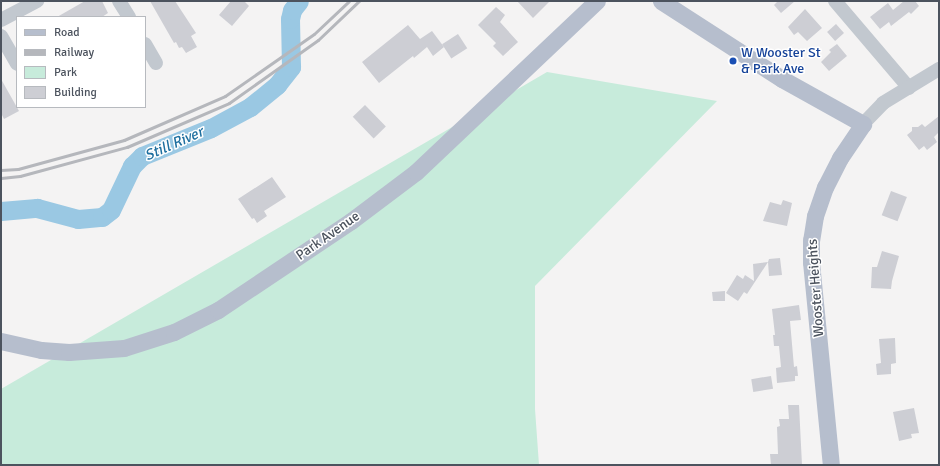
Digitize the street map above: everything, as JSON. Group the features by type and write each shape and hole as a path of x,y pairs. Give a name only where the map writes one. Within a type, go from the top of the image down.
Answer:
{"main road":[{"name":"Park Avenue","path":"1,342 41,350 69,352 124,348 174,332 218,310 351,221 416,172 597,1"},
{"path":"661,1 782,79 863,124"},
{"name":"Wooster Heights","path":"831,465 811,262 811,240 814,216 825,187 840,158 863,124"}],"street":[{"path":"1,20 37,1"},
{"path":"119,1 128,16"},
{"path":"840,3 909,88"},
{"path":"1,36 16,62"},
{"path":"146,46 156,63"},
{"path":"863,124 883,103 939,69"}],"green space":[{"path":"547,72 717,101 535,286 535,409 539,465 1,465 1,389"}],"building":[{"path":"85,1 102,1 108,13 104,16 59,16"},
{"path":"150,1 175,1 196,33 191,36 197,47 186,53 182,47 179,48 176,42 174,43"},
{"path":"231,1 244,1 249,6 232,26 219,15"},
{"path":"517,1 550,1 533,18"},
{"path":"778,1 795,1 781,13 774,5"},
{"path":"904,1 915,1 919,6 911,14 909,12 891,26 889,22 880,29 870,17 888,3 893,10"},
{"path":"496,7 505,15 500,22 518,42 503,56 493,46 496,43 478,25"},
{"path":"805,9 822,28 807,41 798,32 794,35 788,27"},
{"path":"836,24 844,33 835,41 827,32"},
{"path":"408,25 420,39 432,31 444,47 433,56 427,47 379,83 362,62"},
{"path":"458,34 467,48 451,59 442,44"},
{"path":"837,44 847,56 829,71 821,62 831,52 829,50"},
{"path":"1,79 19,111 4,119 1,113"},
{"path":"365,105 386,127 374,138 353,117"},
{"path":"939,116 939,132 934,137 937,142 927,150 924,146 919,150 907,135 912,131 912,127 918,127 922,124 925,127"},
{"path":"272,177 286,197 264,211 267,216 257,223 254,218 252,219 238,199"},
{"path":"891,191 907,197 898,221 882,215"},
{"path":"783,200 792,203 787,226 763,221 770,202 781,205"},
{"path":"882,251 899,256 891,289 871,288 872,267 877,267"},
{"path":"780,258 782,275 769,276 769,259"},
{"path":"768,262 747,294 744,292 738,301 726,293 737,275 743,279 745,275 754,281 753,264"},
{"path":"725,291 725,301 713,301 712,292"},
{"path":"799,305 801,320 790,321 794,367 797,366 798,376 795,376 795,381 777,383 776,368 781,367 779,346 774,346 773,335 775,335 772,309"},
{"path":"895,338 896,363 891,364 891,374 877,375 876,364 881,363 879,339"},
{"path":"771,376 773,389 753,392 751,379"},
{"path":"788,405 799,405 802,465 771,465 770,454 778,454 777,427 780,426 779,419 789,419"},
{"path":"914,408 919,433 911,434 912,438 899,441 893,412"}],"waterway":[{"name":"Still River","path":"1,211 37,208 78,219 102,217 111,210 132,166 142,156 211,128 250,107 277,85 291,67 290,19 292,10 299,1"}],"railway":[{"path":"1,170 18,169 124,140 225,96 314,34 349,1"},
{"path":"1,178 20,176 127,147 229,103 318,40 359,1"}],"place":[{"name":"W Wooster St & Park Ave","path":"733,61"}]}
